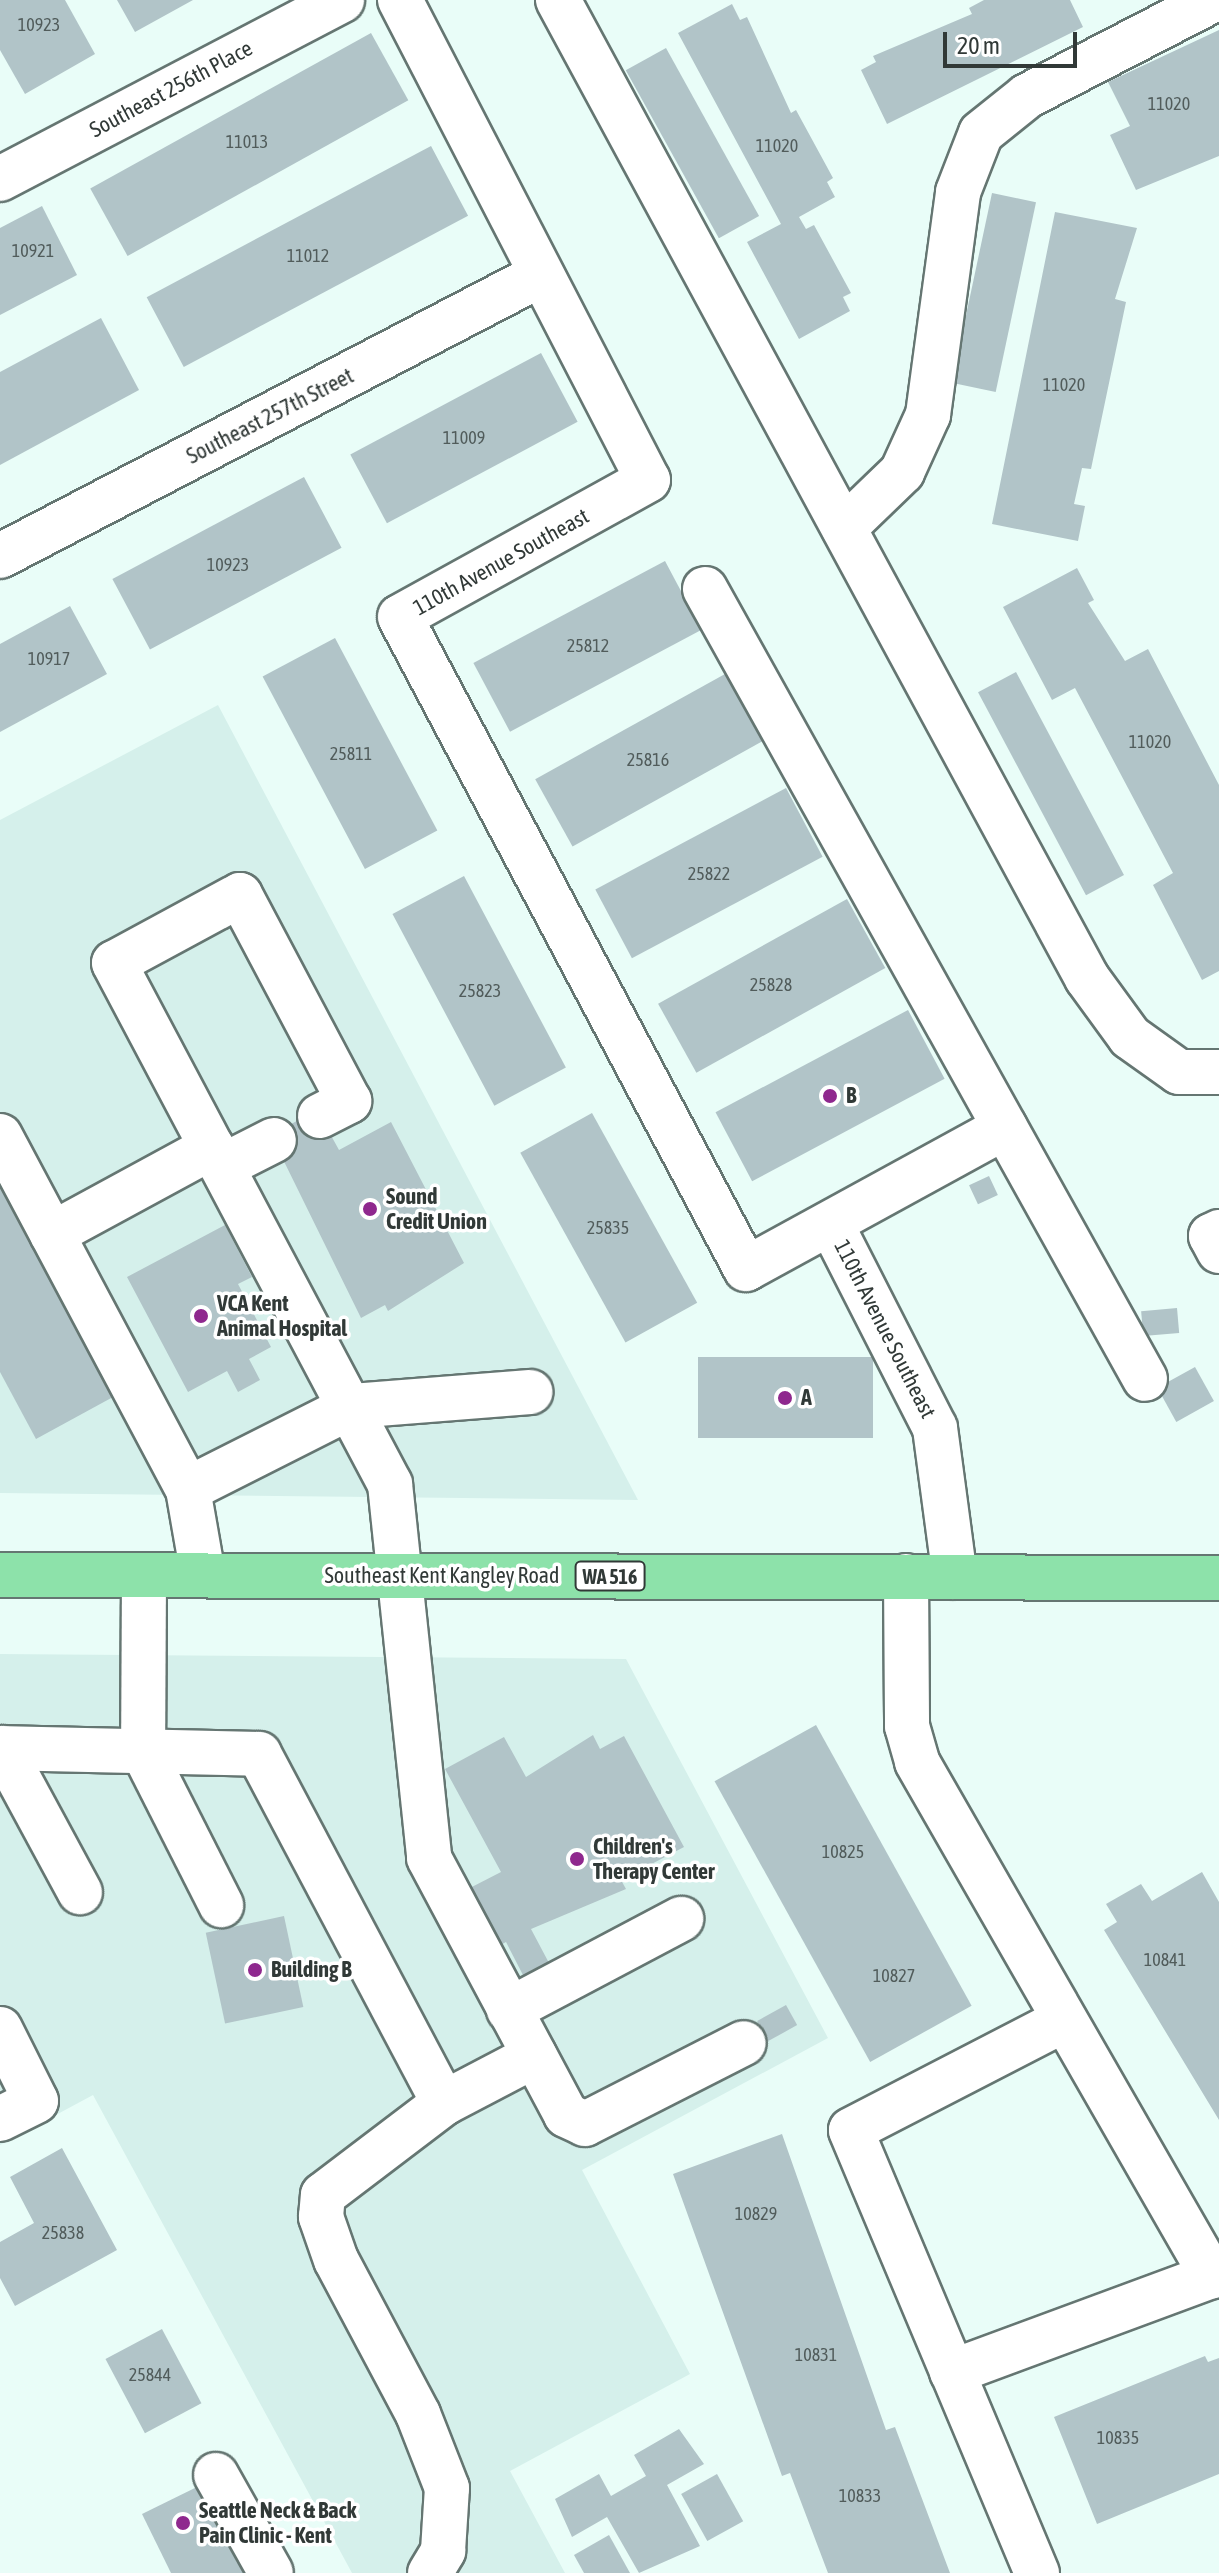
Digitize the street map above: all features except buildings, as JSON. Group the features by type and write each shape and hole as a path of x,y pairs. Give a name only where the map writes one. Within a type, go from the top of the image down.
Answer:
{"main road":[{"name":"Southeast Kent Kangley Road","path":"0,1575 1219,1578"}],"street":[{"name":"Southeast 256th Place","path":"0,179 342,0"},
{"name":"110th Avenue Southeast","path":"400,0 648,480 400,617 746,1269 831,1224 935,1428 955,1577"},
{"path":"558,0 1087,978 1130,1037 1199,1072"},
{"path":"844,528 902,472 928,415 958,192 981,133 1027,96 1213,0"},
{"name":"Southeast 257th Street","path":"0,556 540,275"},
{"path":"705,589 1145,1379"},
{"path":"320,1116 349,1101 240,895 114,963 352,1406 390,1484 403,1576 429,1858 566,2115 585,2124 744,2043"},
{"path":"831,1224 1005,1127"},
{"path":"0,1136 188,1489 203,1575"},
{"path":"52,1234 218,1156 274,1140"},
{"path":"1219,1232 1211,1236 1219,1251"},
{"path":"188,1489 352,1406 530,1392"},
{"path":"144,1575 143,1751 221,1905"},
{"path":"906,1576 907,1726 917,1762 1064,2020 1215,2274 952,2372"},
{"path":"80,1892 1,1748 259,1754 444,2103"},
{"path":"509,2010 681,1919"},
{"path":"1037,2573 851,2130 1064,2020"},
{"path":"0,2029 36,2101 0,2119"},
{"path":"430,2573 443,2551 447,2488 321,2217 323,2195 340,2175 444,2103 534,2056"},
{"path":"216,2475 271,2573"}],"shaded area":[{"path":"218,705 638,1500 0,1493 0,820"},
{"path":"0,1654 626,1659 828,2038 582,2170 690,2374 510,2471 565,2573 352,2573 93,2095 0,2145"}],"place":[{"name":"B","path":"830,1096"},
{"name":"Sound Credit Union","path":"370,1209"},
{"name":"VCA Kent Animal Hospital","path":"201,1316"},
{"name":"A","path":"785,1398"},
{"name":"Children's Therapy Center","path":"577,1859"},
{"name":"Building B","path":"255,1970"},
{"name":"Seattle Neck & Back Pain Clinic - Kent","path":"183,2523"}]}
